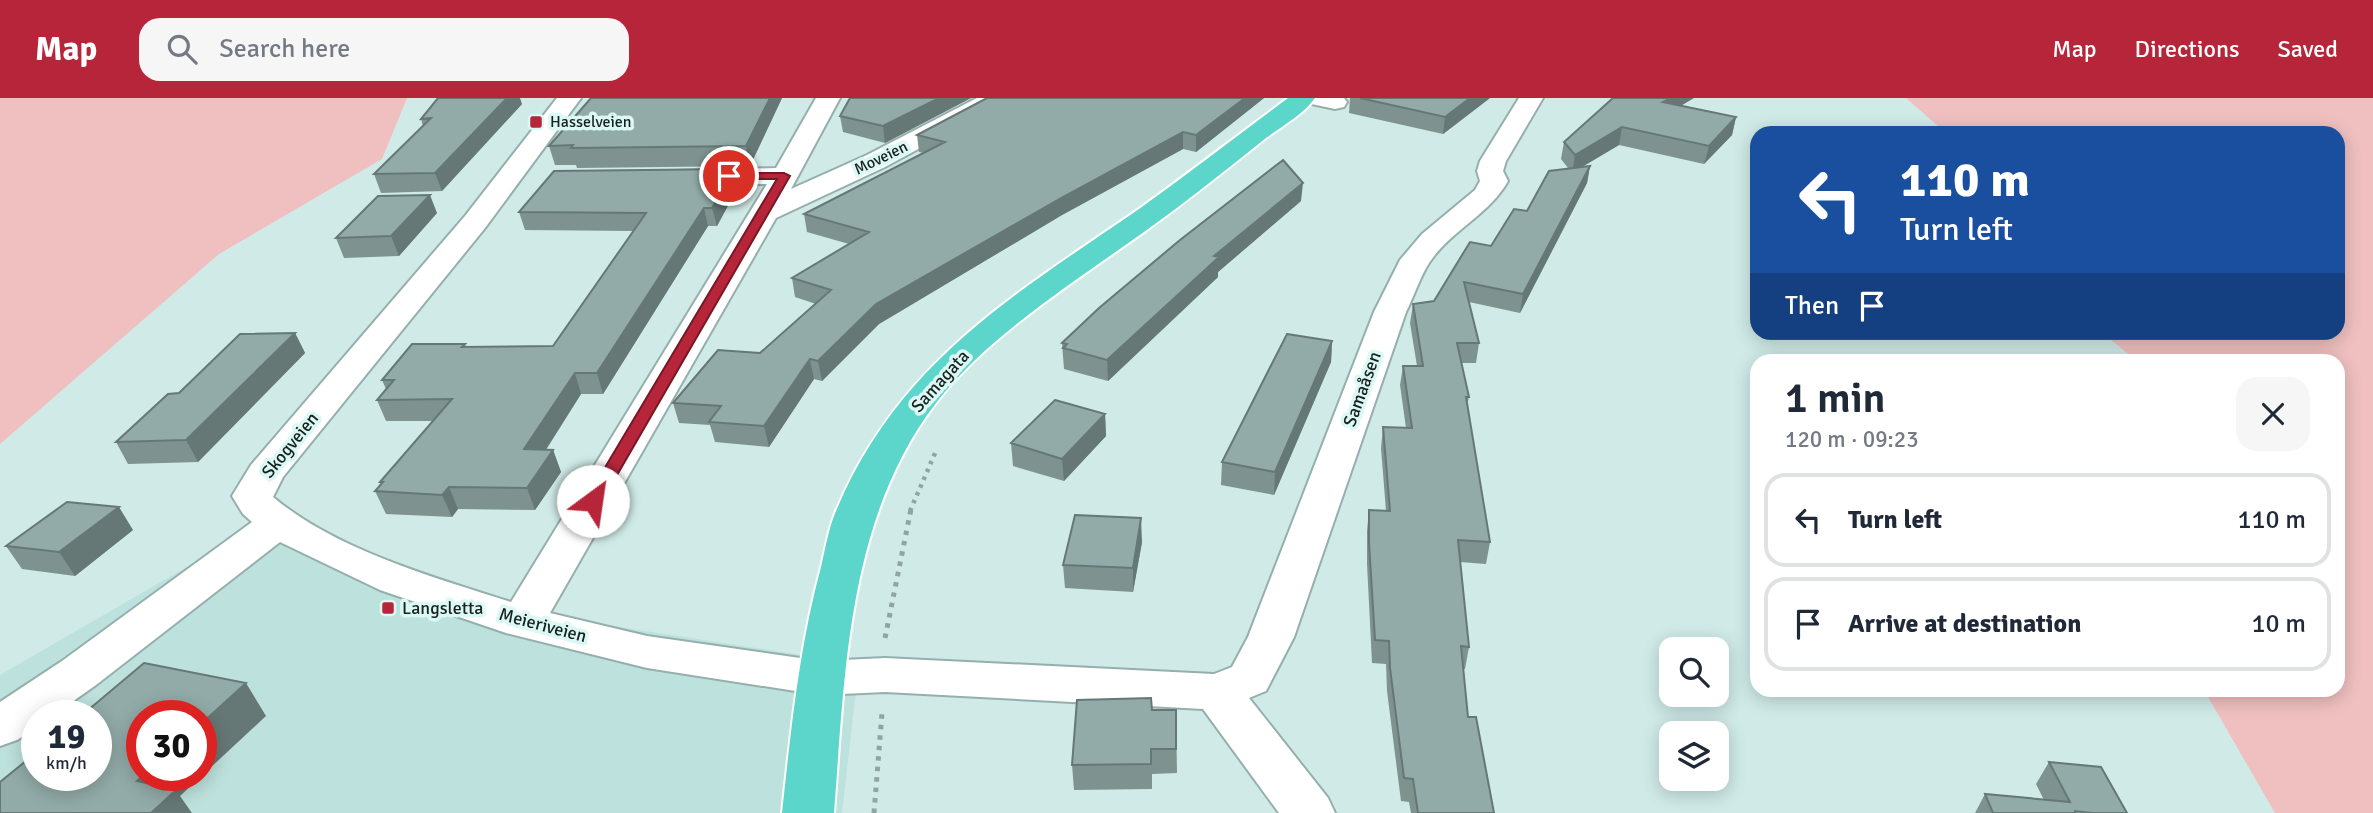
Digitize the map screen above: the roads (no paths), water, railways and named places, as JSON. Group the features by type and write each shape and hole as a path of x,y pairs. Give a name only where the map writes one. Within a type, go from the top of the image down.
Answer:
{"highway":[{"name":"Samagata","path":"808,813 821,678 835,596 854,518 882,454 924,394 969,349 1021,305 1318,99"}],"street":[{"name":"Skogveien","path":"278,523 257,505 252,496 265,473 522,178 569,98"},
{"path":"522,622 765,212 828,98"},
{"name":"Moveien","path":"765,212 876,161 995,98"},
{"name":"Samaåsen","path":"821,678 885,675 1217,692 1249,679 1271,637 1390,312 1415,260 1433,240 1486,195 1494,181 1490,171 1493,161 1531,98"},
{"path":"660,177 784,176"},
{"path":"0,727 79,673 278,523"},
{"name":"Meieriveien","path":"278,523 396,580 522,622 647,652 821,678"},
{"path":"1217,692 1309,813"}],"place":[{"name":"Hasselveien","path":"536,122"},
{"name":"Langsletta","path":"388,608"}]}
